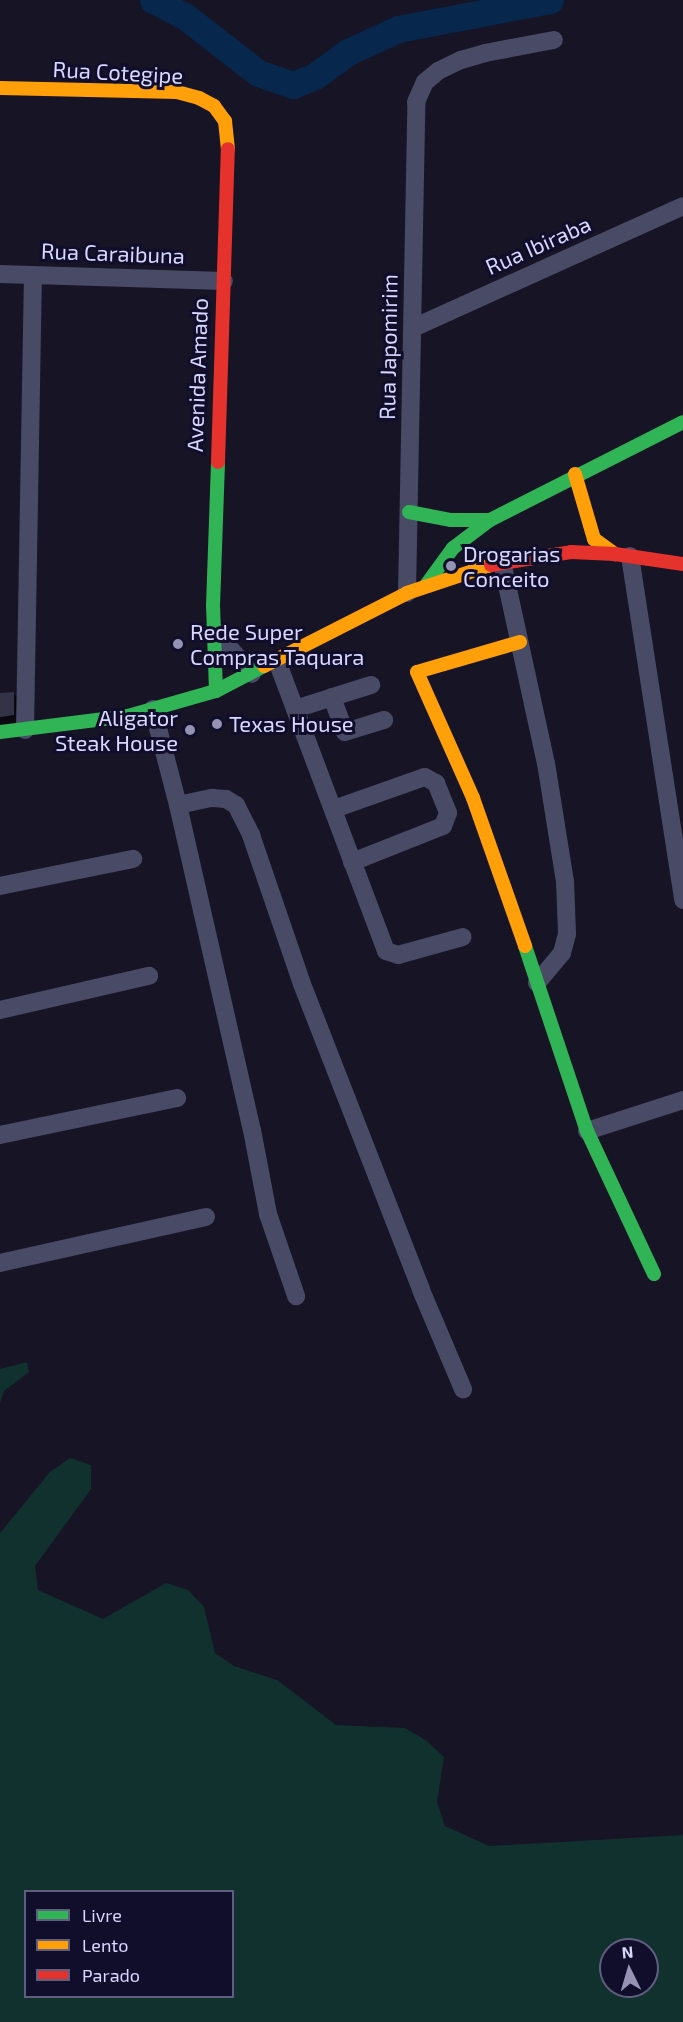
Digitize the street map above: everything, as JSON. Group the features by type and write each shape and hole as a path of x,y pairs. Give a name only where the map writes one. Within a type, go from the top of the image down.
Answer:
{"street":[{"name":"Rua Japomirim","path":"407,593 416,102 425,82 438,71 461,60 554,40"},
{"name":"Rua Cotegipe","path":"0,88 177,92 199,98 214,106 225,121"},
{"name":"Avenida Amado","path":"216,691 216,632 213,606 228,146 225,121"},
{"name":"Rua Ibiraba","path":"413,328 683,206"},
{"name":"Rua Caraibuna","path":"0,274 224,281"},
{"path":"25,730 33,275"},
{"path":"426,585 453,548 490,520 575,474 683,422"},
{"path":"575,474 594,539 594,547 587,553"},
{"path":"409,512 451,520 490,520"},
{"path":"594,539 622,555"},
{"path":"0,732 128,716 216,691 407,593 479,567 571,552 622,555 683,564"},
{"path":"622,555 683,900"},
{"path":"502,562 546,763 565,881 567,934 562,953 537,983"},
{"path":"216,632 252,674"},
{"path":"520,642 417,672 473,798 587,1131 654,1274"},
{"path":"278,661 386,951 398,955 463,937"},
{"path":"295,709 371,685"},
{"path":"332,697 345,732 384,720"},
{"path":"153,710 178,805 252,1130 268,1214 296,1296"},
{"path":"334,808 425,777 436,783 448,813 443,826 352,862"},
{"path":"178,805 212,798 226,799 236,805 251,835 307,995 421,1290 463,1389"},
{"path":"0,886 133,859"},
{"path":"0,1010 149,976"},
{"path":"0,1135 177,1098"},
{"path":"587,1131 683,1100"},
{"path":"0,1263 206,1217"}],"green space":[{"path":"27,1362 29,1372 4,1391 0,1403 0,1369"},
{"path":"70,1458 91,1465 91,1489 35,1566 38,1590 103,1619 166,1583 188,1590 204,1607 215,1653 234,1666 277,1680 336,1725 405,1728 427,1741 444,1757 437,1802 445,1826 489,1846 683,1835 683,2022 0,2022 0,1533 50,1472"}],"building":[{"path":"14,692 14,715 0,717 0,693"}],"waterway":[{"path":"153,0 186,17 258,73 293,85 315,76 348,52 398,29 550,0"}],"traffic: fast":[{"path":"426,585 453,548 490,520 683,422"},
{"path":"216,691 213,606 218,462"},
{"path":"409,512 451,520 490,520"},
{"path":"0,732 128,716 216,691 264,666"},
{"path":"525,946 587,1131 654,1274"}],"traffic: slow":[{"path":"0,88 177,92 199,98 214,106 225,121 228,149"},
{"path":"575,474 594,539 615,554"},
{"path":"264,666 407,593 491,565"},
{"path":"520,642 417,672 473,798 525,946"}],"traffic: jam":[{"path":"218,462 228,149"},
{"path":"491,565 571,552 615,554 683,564"}],"place":[{"name":"Drogarias Conceito","path":"451,566"},
{"name":"Rede Super Compras Taquara","path":"178,644"},
{"name":"Texas House","path":"217,724"},
{"name":"Aligator Steak House","path":"190,730"}]}
